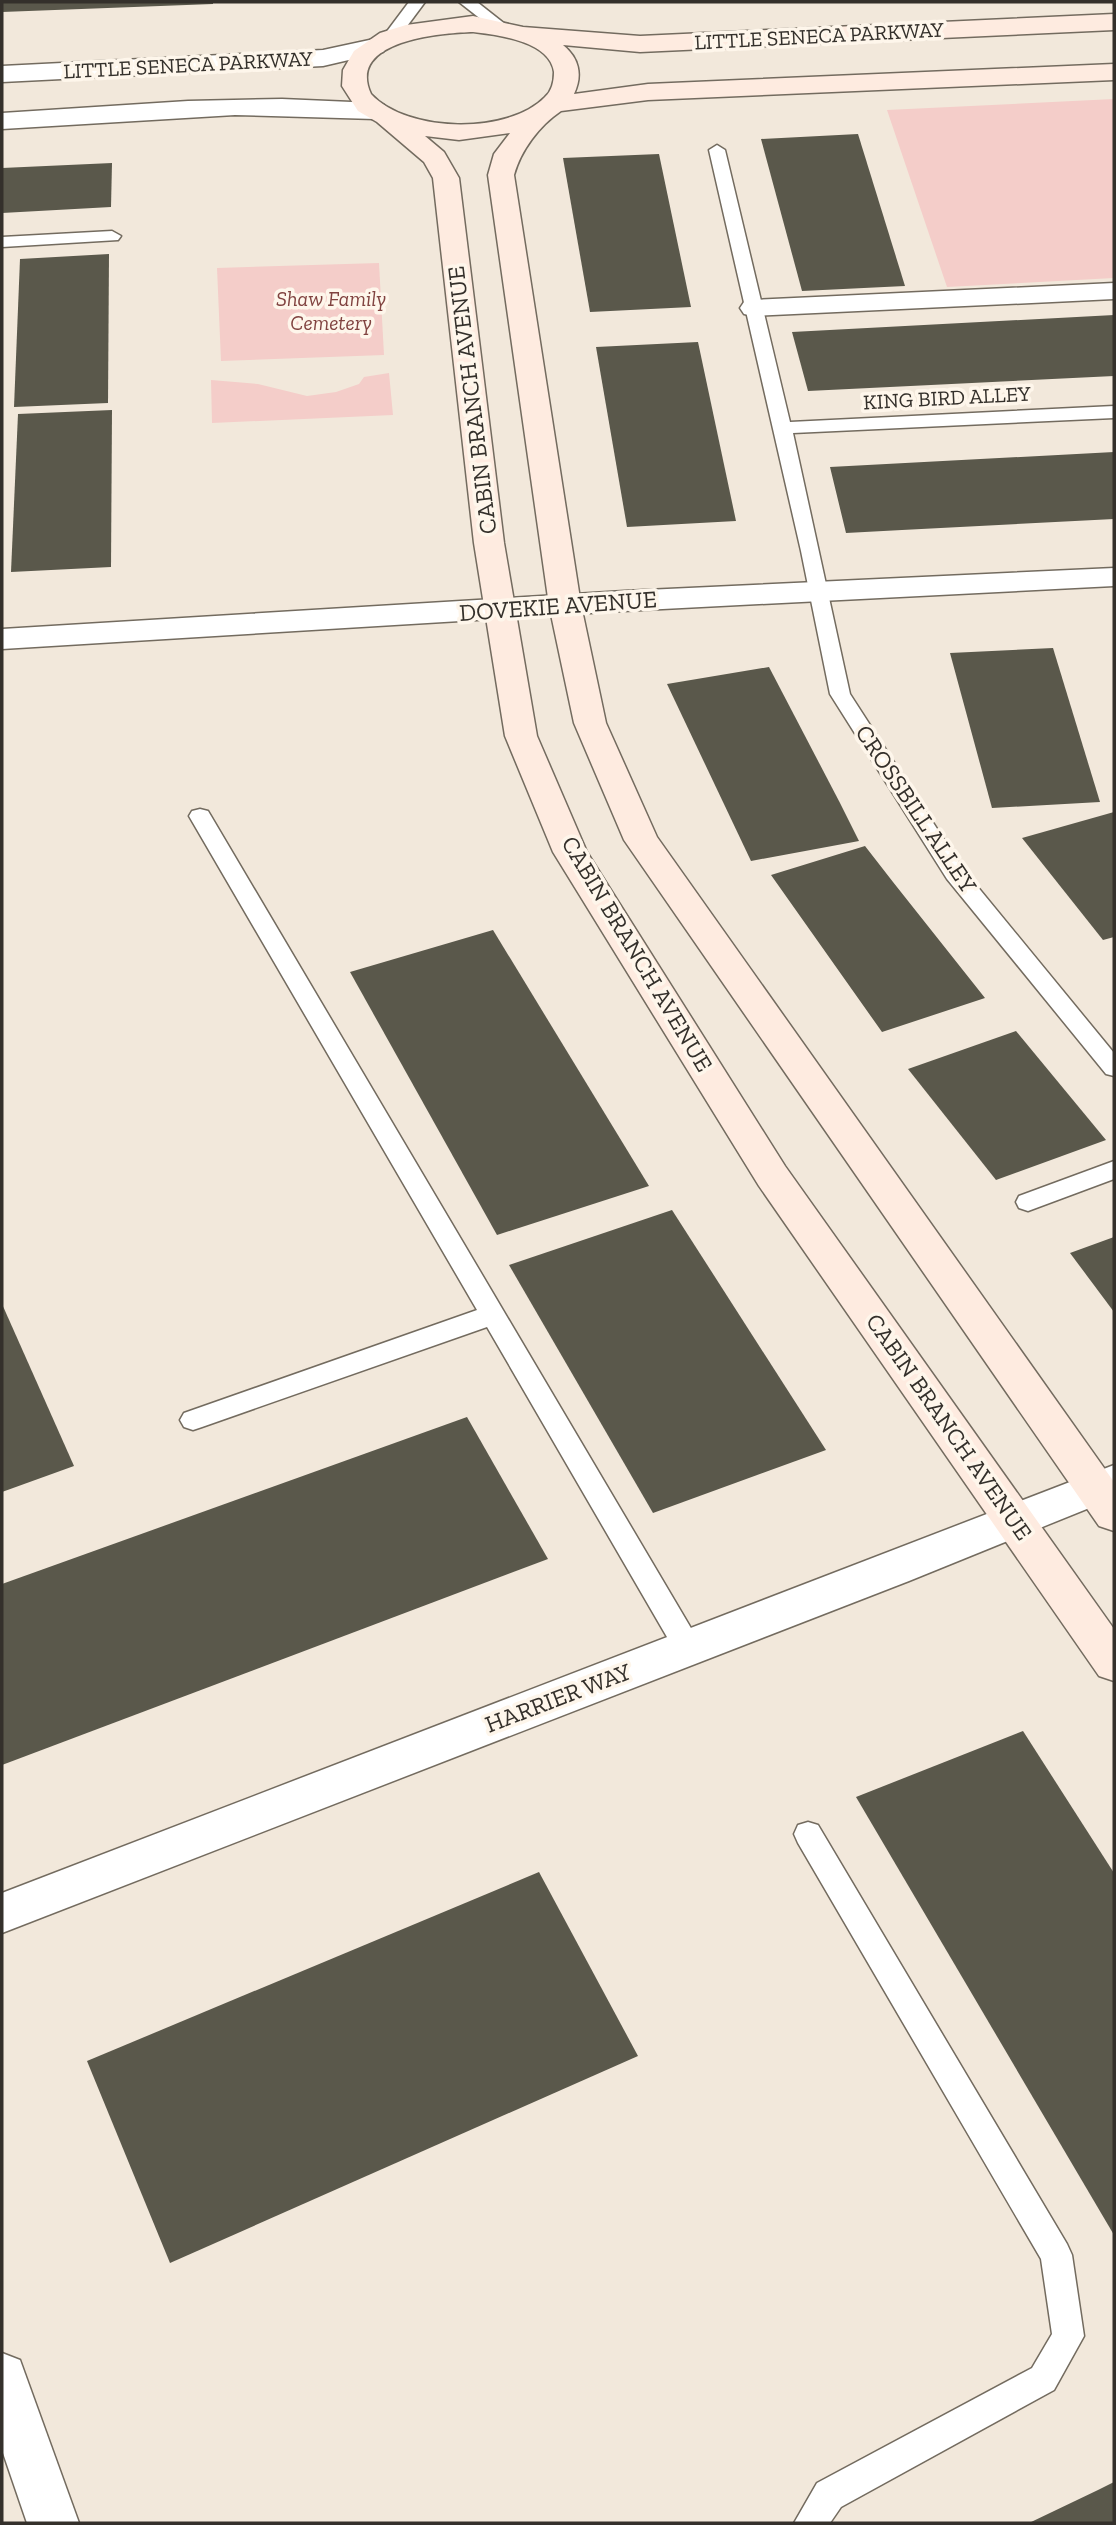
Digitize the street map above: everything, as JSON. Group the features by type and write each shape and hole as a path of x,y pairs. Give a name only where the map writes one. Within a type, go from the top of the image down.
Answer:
{"street":[{"name":"LITTLE SENECA PARKWAY","path":"2,74 323,58 382,43 415,30 444,25 473,24 513,31 640,44 1114,22"},
{"path":"513,31 554,51 561,58 568,73 565,89 507,154 500,175 565,605 590,723 641,840 1108,1495"},
{"name":"CABIN BRANCH AVENUE","path":"382,43 358,62 353,79 359,96 435,158 446,178 498,610 521,736 570,852 772,1176 1114,1663"},
{"name":"LITTLE SENECA PARKWAY","path":"2,121 319,106 381,114 415,127 448,131 502,126 546,108 648,92 1114,72"},
{"path":"754,308 1114,291"},
{"name":"DOVEKIE AVENUE","path":"2,639 565,605 1114,577"},
{"name":"HARRIER WAY","path":"2,1913 1014,1521 1108,1495"},
{"path":"2,2378 54,2523"}],"lane":[{"path":"382,43 417,2"},
{"path":"467,2 513,31"},
{"path":"717,150 820,592"},
{"path":"2,242 112,236"},
{"name":"KING BIRD ALLEY","path":"782,428 1114,412"},
{"name":"CROSSBILL ALLEY","path":"820,592 840,694 955,874 1114,1068"},
{"path":"200,817 688,1648"},
{"path":"1028,1202 1114,1170"},
{"path":"193,1420 492,1315"},
{"path":"808,1834 1056,2255 1068,2336 1043,2379 830,2495 811,2523"}],"green space":[{"path":"1114,99 1114,278 947,287 887,110"},
{"name":"Shaw Family Cemetery","path":"379,263 384,355 221,361 217,268"},
{"path":"389,373 393,415 212,423 211,380 258,384 307,396 336,392 359,384 364,377"}],"building":[{"path":"2,2 213,2 213,4 2,12"},
{"path":"858,134 905,286 802,291 761,139"},
{"path":"659,154 691,307 590,312 563,158"},
{"path":"112,163 111,207 2,213 2,168"},
{"path":"109,254 108,403 14,407 20,259"},
{"path":"1114,315 1114,376 808,391 792,332"},
{"path":"698,342 736,521 627,527 596,347"},
{"path":"112,410 111,567 11,572 18,414"},
{"path":"1114,452 1114,519 846,533 830,467"},
{"path":"1053,648 1100,802 992,808 950,653"},
{"path":"769,667 859,841 751,861 667,684"},
{"path":"1114,812 1114,937 1103,940 1022,838"},
{"path":"865,846 985,998 882,1032 771,875"},
{"path":"493,930 649,1186 497,1235 350,972"},
{"path":"1016,1031 1106,1140 996,1180 908,1069"},
{"path":"672,1210 826,1450 653,1513 509,1265"},
{"path":"1114,1237 1114,1312 1070,1253"},
{"path":"2,1304 74,1466 2,1492"},
{"path":"467,1417 548,1559 2,1765 2,1584"},
{"path":"1023,1731 1114,1873 1114,2235 856,1797"},
{"path":"539,1872 638,2056 170,2263 87,2061"},
{"path":"1114,2482 1114,2523 1029,2523 1098,2490"}]}
